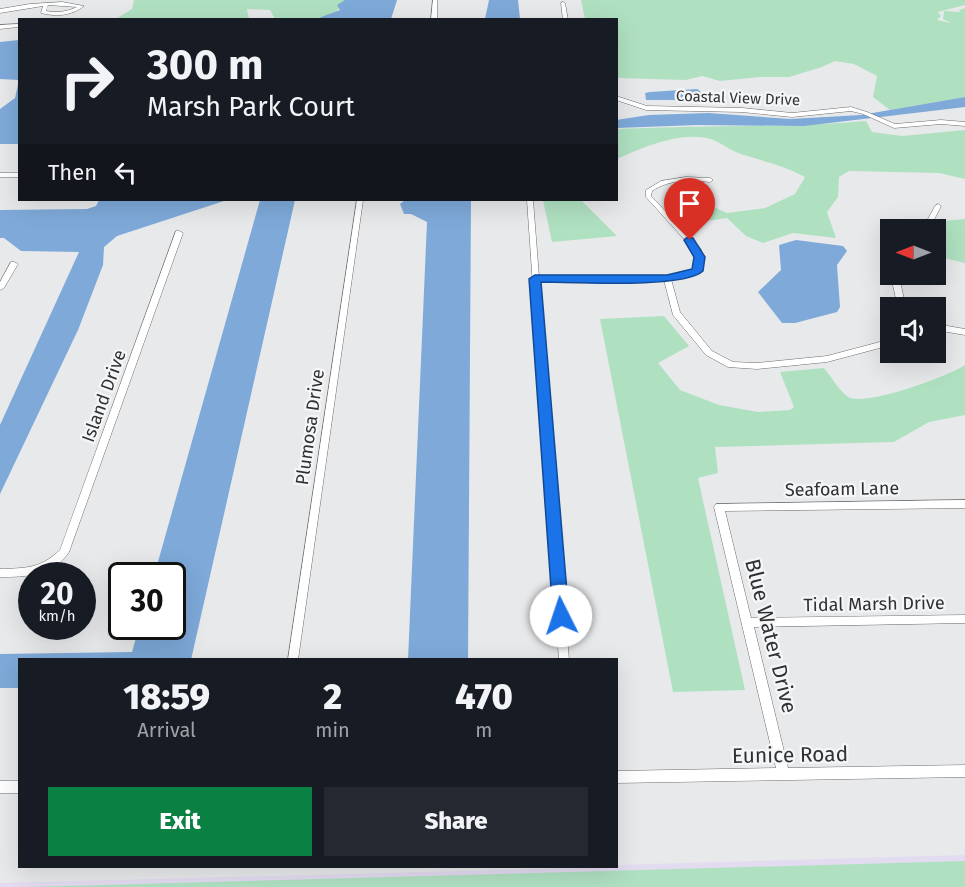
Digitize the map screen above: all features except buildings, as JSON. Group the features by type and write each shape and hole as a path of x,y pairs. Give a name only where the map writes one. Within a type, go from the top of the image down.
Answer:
{"street":[{"path":"434,18 435,0"},
{"path":"0,11 46,4 74,3 81,6 65,13 51,14 44,12 46,4"},
{"path":"563,3 566,18"},
{"path":"0,27 18,25"},
{"name":"Coastal View Drive","path":"618,99 653,109 742,110 792,115 851,110 865,113 894,126 965,124"},
{"path":"0,175 18,175"},
{"path":"535,279 667,278 698,271 699,257 690,240 648,196 649,190 656,184 676,179 711,180"},
{"name":"Plumosa Drive","path":"292,658 360,201"},
{"path":"531,201 564,658"},
{"path":"931,219 938,206"},
{"name":"Island Drive","path":"0,573 36,572 53,565 64,552 179,233"},
{"path":"0,288 14,264"},
{"path":"667,278 676,313 709,353 732,365 757,366 827,359 880,345"},
{"path":"946,329 965,332"},
{"name":"Seafoam Lane","path":"719,507 965,504"},
{"name":"Blue Water Drive","path":"719,507 784,775"},
{"name":"Tidal Marsh Drive","path":"747,623 965,619"},
{"name":"Eunice Road","path":"618,777 965,771"},
{"path":"0,787 18,787"}],"shaded area":[{"path":"965,855 965,887 0,887 0,883 618,868 618,865"}],"green space":[{"path":"134,0 346,0 333,14 320,18 274,18 270,10 247,9 249,18 117,18 132,9"},
{"path":"581,0 965,0 965,5 938,12 941,16 937,20 951,23 943,19 944,11 960,12 959,10 965,8 965,97 890,110 873,97 877,76 854,64 835,61 789,77 720,81 702,76 686,80 618,78 618,18 585,18"},
{"path":"866,121 872,132 902,136 965,130 965,179 939,173 849,171 839,177 838,197 827,212 836,238 793,233 763,243 746,236 727,218 692,223 681,210 705,203 727,213 765,208 795,194 805,177 783,167 740,154 711,139 699,137 663,142 618,159 618,129 804,125"},
{"path":"543,201 582,201 617,236 552,242"},
{"path":"965,219 965,263 946,258 946,221"},
{"path":"664,316 689,346 658,363 680,390 719,405 758,412 790,410 794,407 780,372 824,368 848,397 857,399 907,389 965,365 965,415 929,422 894,442 715,447 718,473 698,478 745,690 673,692 600,319"},
{"path":"965,861 965,887 30,887"}],"water":[{"path":"345,0 397,0 391,18 319,18 340,10 337,5"},
{"path":"489,0 518,0 520,18 485,18"},
{"path":"18,40 18,80 0,79 0,42"},
{"path":"18,84 18,144 0,144 0,109 15,98"},
{"path":"697,89 703,99 646,100 645,93"},
{"path":"965,97 965,107 804,126 697,125 618,128 618,120 649,115 708,113 790,119 861,115"},
{"path":"98,201 224,201 117,236 104,247 103,265 78,330 0,494 0,425 79,252 21,251 4,238 0,238 0,210 87,209 96,206"},
{"path":"260,201 295,201 191,658 18,658 18,688 0,688 0,654 132,652 135,640 186,640 186,562 158,562"},
{"path":"404,201 471,201 468,658 408,658 427,222 411,214 404,214 400,204"},
{"path":"796,240 843,246 847,251 837,265 840,307 837,312 795,323 782,323 758,292 781,270 779,245"}],"route":[{"path":"561,616 535,279 667,278 690,274 698,271 699,257 697,249 690,240"}]}
